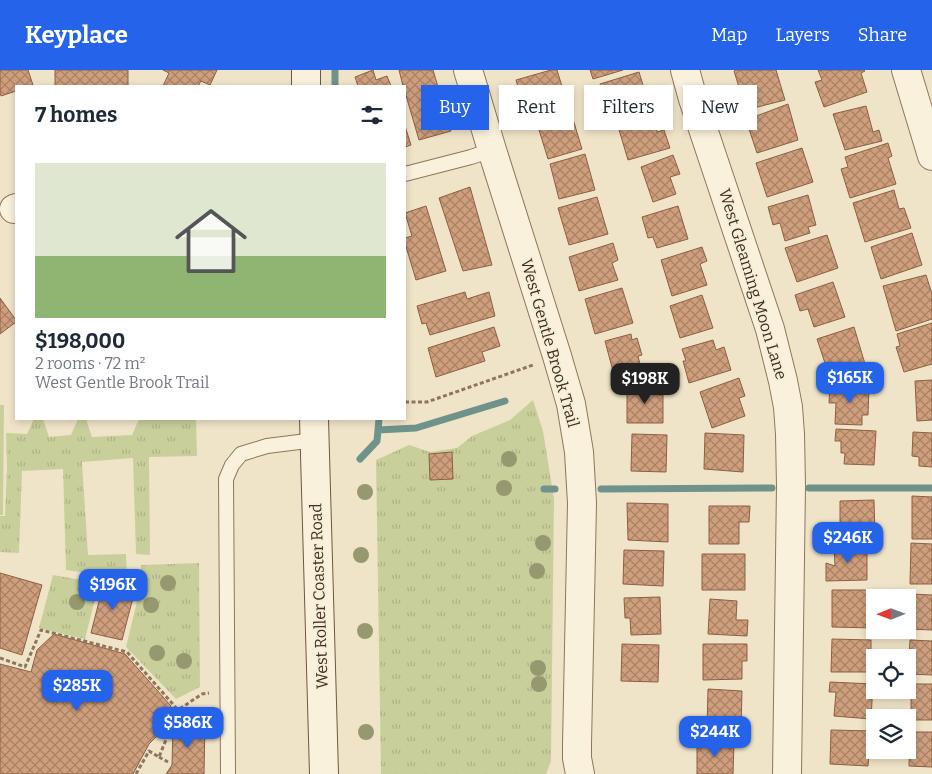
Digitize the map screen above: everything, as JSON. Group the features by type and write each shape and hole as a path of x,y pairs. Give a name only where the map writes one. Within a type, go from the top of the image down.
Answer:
{"street":[{"path":"306,70 306,85"},
{"name":"West Gentle Brook Trail","path":"468,70 571,404 579,452 582,502 577,758 580,774"},
{"name":"West Gleaming Moon Lane","path":"685,70 770,329 784,381 788,407 791,486 787,774"},
{"path":"906,70 932,156"},
{"name":"West Roller Coaster Road","path":"314,430 324,774"}],"lane":[{"path":"406,174 492,150"},
{"path":"228,774 226,479 232,465 241,454 314,430"}],"path":[{"path":"406,402 427,402 557,356"},
{"path":"0,658 25,666 41,630 127,652 178,710"},
{"path":"159,756 178,710 202,694 208,693"},
{"path":"136,774 149,751 168,762"}],"green space":[{"path":"533,400 543,431 554,499 551,761 546,774 381,774 376,460 409,445 430,452 457,448 472,436 510,420"},
{"path":"0,405 4,405 3,515 0,515"},
{"path":"34,420 43,420 49,437 71,435 78,420 86,420 92,437 132,435 139,420 196,420 197,456 149,457 150,555 136,554 133,458 82,462 88,555 126,554 127,579 66,570 63,469 22,471 19,553 0,552 0,516 5,516 6,433 27,434"},
{"path":"199,563 200,687 176,699 126,647 141,585 141,565"},
{"path":"53,575 99,583 85,639 39,628"}],"building":[{"path":"0,70 28,70 33,85 15,85 15,91 1,96"},
{"path":"55,70 128,70 128,85 55,85"},
{"path":"163,70 217,70 210,85 201,81 199,85 163,85 169,73"},
{"path":"373,70 376,80 387,76 391,85 358,85 355,77"},
{"path":"399,70 433,70 437,85 421,85 421,130 451,131 419,140 406,95 406,85 403,85"},
{"path":"557,70 562,85 517,85 516,80"},
{"path":"590,70 623,70 593,79"},
{"path":"776,70 785,100 757,107 757,85 738,85 734,71"},
{"path":"818,70 864,70 861,73 867,92 824,107 815,82 822,80"},
{"path":"639,72 643,85 600,85"},
{"path":"788,104 798,140 757,153 749,130 757,130 757,116"},
{"path":"866,106 873,132 879,130 882,141 845,150 833,114"},
{"path":"574,123 582,149 548,159 539,130 574,130"},
{"path":"406,129 411,145 406,147"},
{"path":"619,130 656,130 657,132 664,130 670,148 628,160"},
{"path":"888,143 892,156 888,158 896,184 850,198 841,169 848,167 845,157"},
{"path":"802,148 813,182 767,197 756,163"},
{"path":"585,154 595,190 559,199 550,164"},
{"path":"673,155 680,174 670,177 676,194 653,202 641,167"},
{"path":"470,187 492,265 463,271 439,198"},
{"path":"894,190 899,209 904,208 911,228 865,242 853,203"},
{"path":"808,195 816,225 808,227 810,233 785,241 780,223 773,225 768,207"},
{"path":"597,197 608,234 569,245 558,208"},
{"path":"426,206 446,271 416,280 406,246 406,238 412,236 406,213"},
{"path":"678,206 688,239 657,248 653,237 648,238 642,217"},
{"path":"912,233 922,265 881,279 871,247"},
{"path":"827,235 838,268 797,282 785,248"},
{"path":"613,243 618,260 612,263 618,280 579,291 569,257"},
{"path":"702,247 707,261 700,264 707,285 672,296 661,260"},
{"path":"926,275 932,294 932,319 896,331 883,286"},
{"path":"833,282 845,317 814,327 808,309 800,311 795,295"},
{"path":"622,288 633,323 595,334 585,299"},
{"path":"465,292 467,299 489,292 495,316 430,335 426,323 422,324 417,306"},
{"path":"702,295 713,328 680,338 670,306"},
{"path":"0,298 15,319 15,323 0,334"},
{"path":"932,323 932,364 904,372 896,347 900,346 897,334"},
{"path":"494,327 500,346 482,352 485,361 436,377 428,348"},
{"path":"854,327 865,364 829,375 817,339"},
{"path":"631,334 632,340 637,338 642,355 638,356 641,368 614,375 605,341"},
{"path":"713,340 716,350 724,347 731,370 689,383 682,349"},
{"path":"739,378 745,396 739,398 745,416 712,428 700,392"},
{"path":"932,380 932,420 917,421 915,381"},
{"path":"830,385 869,387 868,415 862,415 862,425 835,424 836,403 829,403"},
{"path":"627,387 658,387 658,395 663,395 663,423 627,423"},
{"path":"836,429 876,431 874,465 844,464 845,453 841,453 841,441 835,441"},
{"path":"913,432 932,433 932,467 919,466 919,457 912,456"},
{"path":"705,433 744,435 743,472 704,469"},
{"path":"632,434 667,435 666,472 631,471"},
{"path":"452,452 453,479 430,480 429,454"},
{"path":"912,496 932,497 932,539 912,539"},
{"path":"874,500 875,536 840,536 840,501"},
{"path":"627,503 668,504 668,542 628,540"},
{"path":"709,506 750,506 749,522 739,522 739,544 709,544"},
{"path":"911,543 932,544 932,584 910,584"},
{"path":"834,546 867,546 867,580 826,581 826,563 835,566"},
{"path":"624,550 664,551 663,586 623,584"},
{"path":"702,554 745,554 745,590 702,590"},
{"path":"0,573 42,585 22,655 0,648"},
{"path":"104,582 135,590 122,640 91,633"},
{"path":"832,590 866,590 866,628 832,627"},
{"path":"916,594 932,595 932,630 916,629"},
{"path":"660,597 661,634 631,635 630,618 625,618 624,598"},
{"path":"710,599 737,601 736,620 748,620 747,636 708,634"},
{"path":"54,634 125,654 171,706 165,728 149,744 133,774 0,774 0,664 31,672 37,650"},
{"path":"832,639 871,640 871,649 866,649 866,672 831,672"},
{"path":"910,640 932,641 932,675 916,674 916,649 909,649"},
{"path":"622,644 659,645 658,682 621,681"},
{"path":"703,644 747,644 747,661 742,661 742,679 703,680"},
{"path":"830,682 866,684 866,699 872,699 872,709 866,709 866,719 834,716 836,692 829,692"},
{"path":"916,684 932,684 932,720 916,720 916,709 911,709 911,699 916,699"},
{"path":"708,689 742,691 741,728 707,729"},
{"path":"205,723 204,774 166,774 172,765 173,725"},
{"path":"831,730 866,731 866,759 869,759 868,766 830,764"},
{"path":"916,732 932,732 932,767 909,766 909,759 916,759"},
{"path":"697,743 734,743 733,774 697,774"}],"waterway":[{"path":"335,70 335,85"},
{"path":"378,430 416,428 505,401"},
{"path":"360,459 377,441 379,420"},
{"path":"601,489 772,488"},
{"path":"809,488 932,488"},
{"path":"544,489 555,489"}]}
